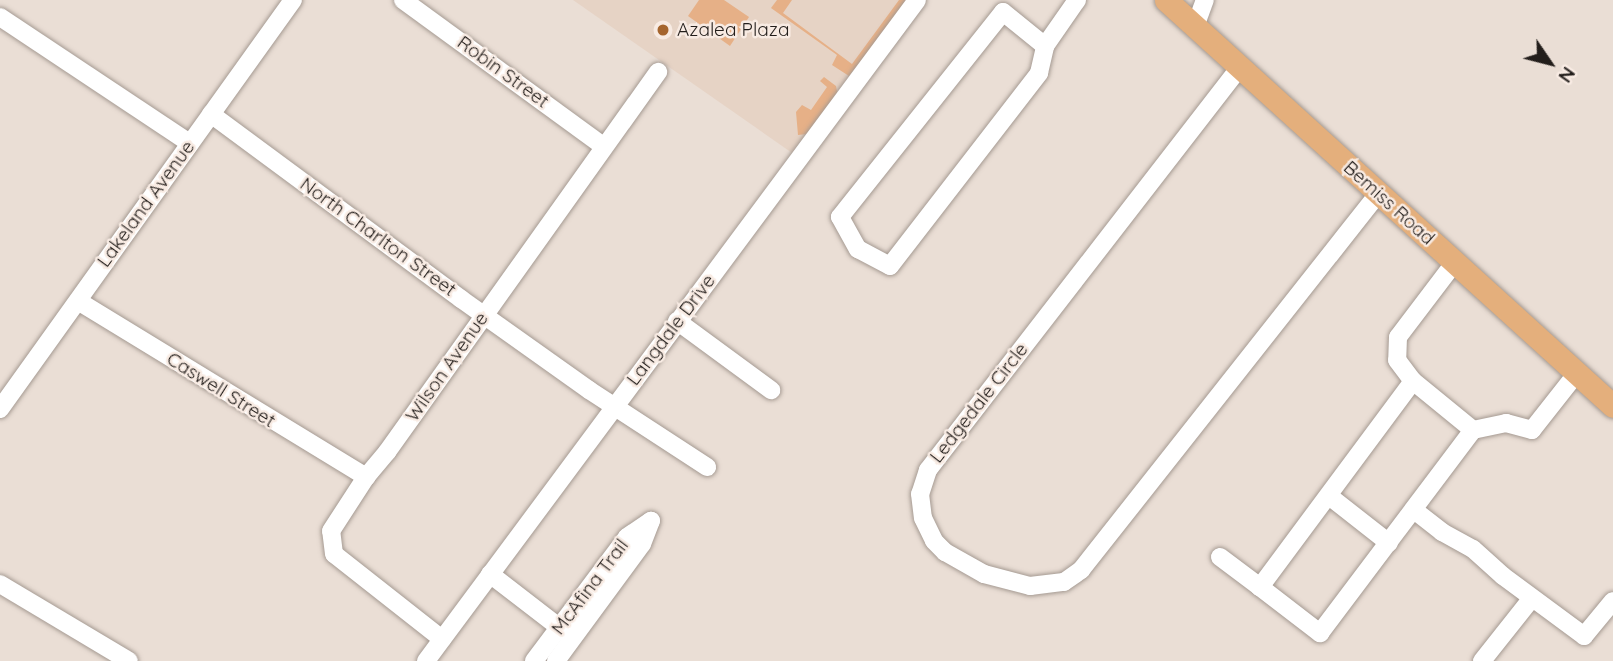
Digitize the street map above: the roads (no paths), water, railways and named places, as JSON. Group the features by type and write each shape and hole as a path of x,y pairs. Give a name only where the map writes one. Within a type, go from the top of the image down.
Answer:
{"main road":[{"name":"Bemiss Road","path":"1166,0 1613,406"}],"street":[{"name":"Lakeland Avenue","path":"0,409 293,0"},
{"name":"Robin Street","path":"403,0 603,146"},
{"name":"Langdale Drive","path":"426,661 917,0"},
{"path":"1045,46 1003,12 840,217 858,249 890,265 1039,73 1045,46 1077,0"},
{"path":"1195,27 1205,0"},
{"path":"0,17 190,143"},
{"name":"Ledgedale Circle","path":"1240,67 928,470 920,494 923,518 934,541 945,552 984,574 1030,586 1064,582 1082,570 1379,193"},
{"name":"Wilson Avenue","path":"442,639 334,554 331,531 366,477 387,452 658,72"},
{"name":"North Charlton Street","path":"211,114 589,390 616,405 707,467"},
{"path":"1455,262 1398,337 1398,360 1413,381 1473,430"},
{"name":"Caswell Street","path":"78,301 366,477"},
{"path":"677,321 771,390"},
{"path":"1220,556 1320,633 1473,430 1506,423 1532,430 1576,374"},
{"path":"1260,587 1413,381"},
{"path":"1329,496 1389,542"},
{"path":"1414,510 1442,532 1473,549 1532,598 1584,636 1613,601"},
{"path":"490,574 566,633"},
{"name":"McAfina Trail","path":"534,661 566,633 606,579"},
{"path":"0,584 129,661"},
{"path":"1482,661 1532,598"},
{"name":"McAfina Trail","path":"556,661 566,633"}],"place":[{"name":"Azalea Plaza","path":"663,30"}]}
